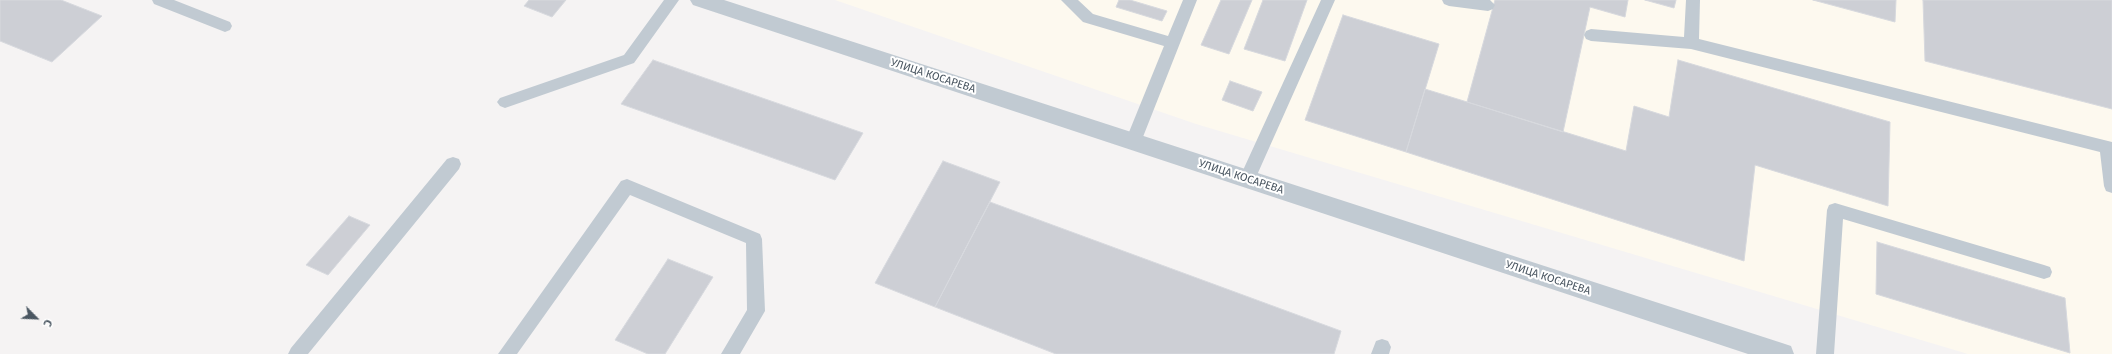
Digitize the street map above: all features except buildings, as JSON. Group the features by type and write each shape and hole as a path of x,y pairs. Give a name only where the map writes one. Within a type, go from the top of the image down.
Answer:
{"street":[{"name":"УЛИЦА КОСАРЕВА","path":"700,0 1782,354"}],"lane":[{"path":"159,0 225,26"},
{"path":"505,102 629,59 672,0"},
{"path":"1068,0 1088,18 1173,43"},
{"path":"1132,142 1190,0"},
{"path":"1247,179 1328,0"},
{"path":"1449,0 1488,6"},
{"path":"1690,43 1693,0"},
{"path":"1591,35 1690,43 2109,149 2112,186"},
{"path":"297,354 452,164"},
{"path":"507,354 627,186 754,239 756,310 730,354"},
{"path":"1825,354 1835,210 2044,272"}],"shaded area":[{"path":"835,0 2112,0 2112,354 1968,354 1196,124"}]}
